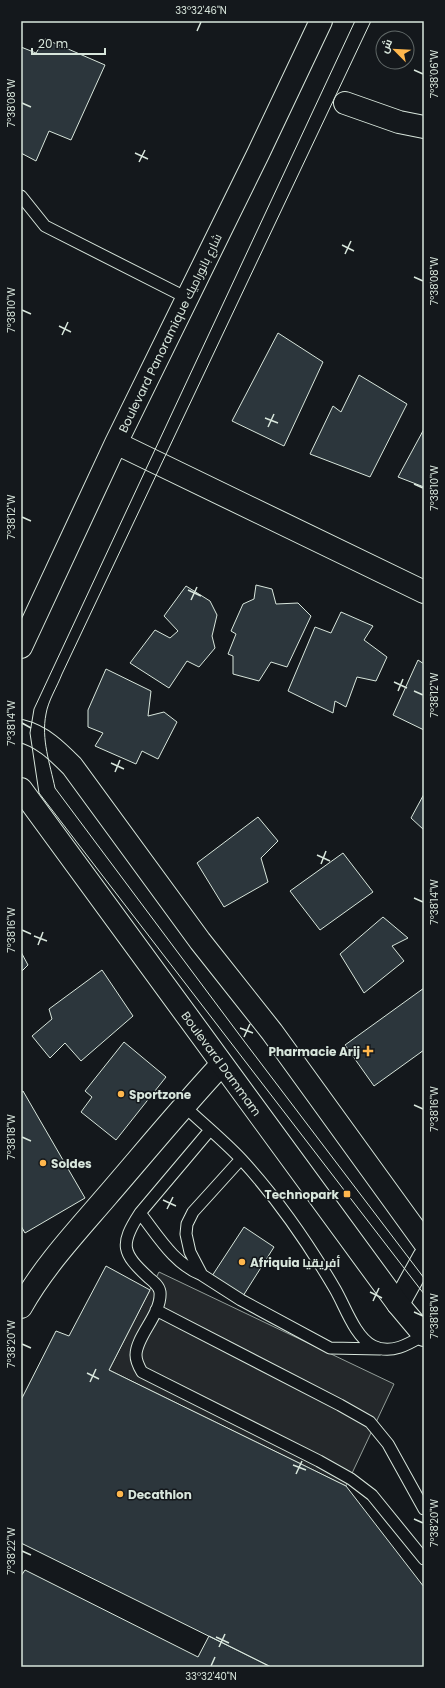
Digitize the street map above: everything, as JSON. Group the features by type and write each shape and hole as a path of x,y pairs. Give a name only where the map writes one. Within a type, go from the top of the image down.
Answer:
{"street":[{"name":"Boulevard Panoramique شارع بانوراميك","path":"21,647 116,443 321,21"},
{"path":"345,103 399,122 424,127"},
{"path":"116,443 424,592"},
{"path":"21,731 30,733 46,742 72,766 200,941 272,1032 424,1242"},
{"name":"Boulevard Dammam","path":"21,789 221,1065 398,1304 424,1336"},
{"path":"21,1307 34,1286 53,1261 183,1105 221,1065"},
{"path":"398,1304 424,1257"}],"lane":[{"path":"21,196 45,226 187,298"},
{"path":"183,1105 241,1159 291,1222 318,1260 354,1326 363,1338 373,1346 382,1349"},
{"path":"210,1130 140,1213 131,1226 126,1249 132,1262 155,1283 160,1291 156,1310 138,1347 136,1355 137,1363 142,1372 319,1461 351,1480 372,1495 424,1559"},
{"path":"202,1275 190,1252 186,1234 187,1224 193,1212 241,1159"},
{"path":"140,1213 179,1261 192,1271 202,1275 241,1300 330,1348 394,1349 424,1336"},
{"path":"156,1310 340,1404 370,1422 388,1444 424,1509"}],"shaded area":[{"path":"159,1272 394,1384 346,1486 109,1370"}],"building":[{"path":"45,39 105,65 71,140 49,131 36,161 21,153 21,47 36,53"},
{"path":"278,333 323,362 284,446 232,421"},
{"path":"359,375 407,404 370,477 310,454 333,406 341,412"},
{"path":"424,429 424,487 398,477"},
{"path":"256,585 272,589 276,604 298,603 311,616 287,667 271,662 259,681 233,674 233,656 228,654 236,634 231,631 243,604 254,599"},
{"path":"186,586 210,601 217,615 212,636 215,648 199,667 187,661 169,688 130,663 155,630 170,638 178,631 164,616"},
{"path":"341,612 373,626 364,640 387,657 376,681 357,677 346,707 335,701 333,713 288,691 315,627 331,633"},
{"path":"418,660 424,664 424,730 393,715"},
{"path":"106,669 151,691 148,716 164,712 177,722 158,759 142,751 136,764 95,746 103,733 88,727 88,710"},
{"path":"424,794 424,830 411,818"},
{"path":"258,817 278,841 261,858 268,882 224,907 197,863"},
{"path":"343,853 373,892 320,930 290,891"},
{"path":"383,917 408,938 392,946 404,961 364,993 340,954"},
{"path":"21,952 28,965 21,972"},
{"path":"102,970 133,1016 81,1061 65,1043 50,1058 32,1036 52,1019 49,1009"},
{"path":"424,988 424,1050 374,1086 345,1045"},
{"name":"Sportzone","path":"124,1042 166,1077 116,1140 81,1112 92,1097 85,1091"},
{"name":"Soldes","path":"23,1091 85,1198 25,1233 21,1226 21,1092"},
{"path":"244,1227 274,1247 243,1296 212,1276"},
{"path":"106,1266 150,1290 109,1370 346,1486 424,1587 424,1667 271,1667 21,1543 21,1400 56,1331 69,1336"},
{"path":"25,1570 198,1657 209,1636 271,1667 21,1667 21,1576"}],"tram line":[{"path":"355,21 34,709 30,733 39,793 424,1294"},
{"path":"371,21 62,674 47,709 45,742 55,788 244,1041 424,1278"}],"place":[{"name":"Pharmacie Arij","path":"368,1051"},
{"name":"Sportzone","path":"121,1094"},
{"name":"Soldes","path":"43,1163"},
{"name":"Technopark","path":"347,1194"},
{"name":"Afriquia أفريقيا","path":"242,1262"},
{"name":"Decathlon","path":"120,1494"}]}
